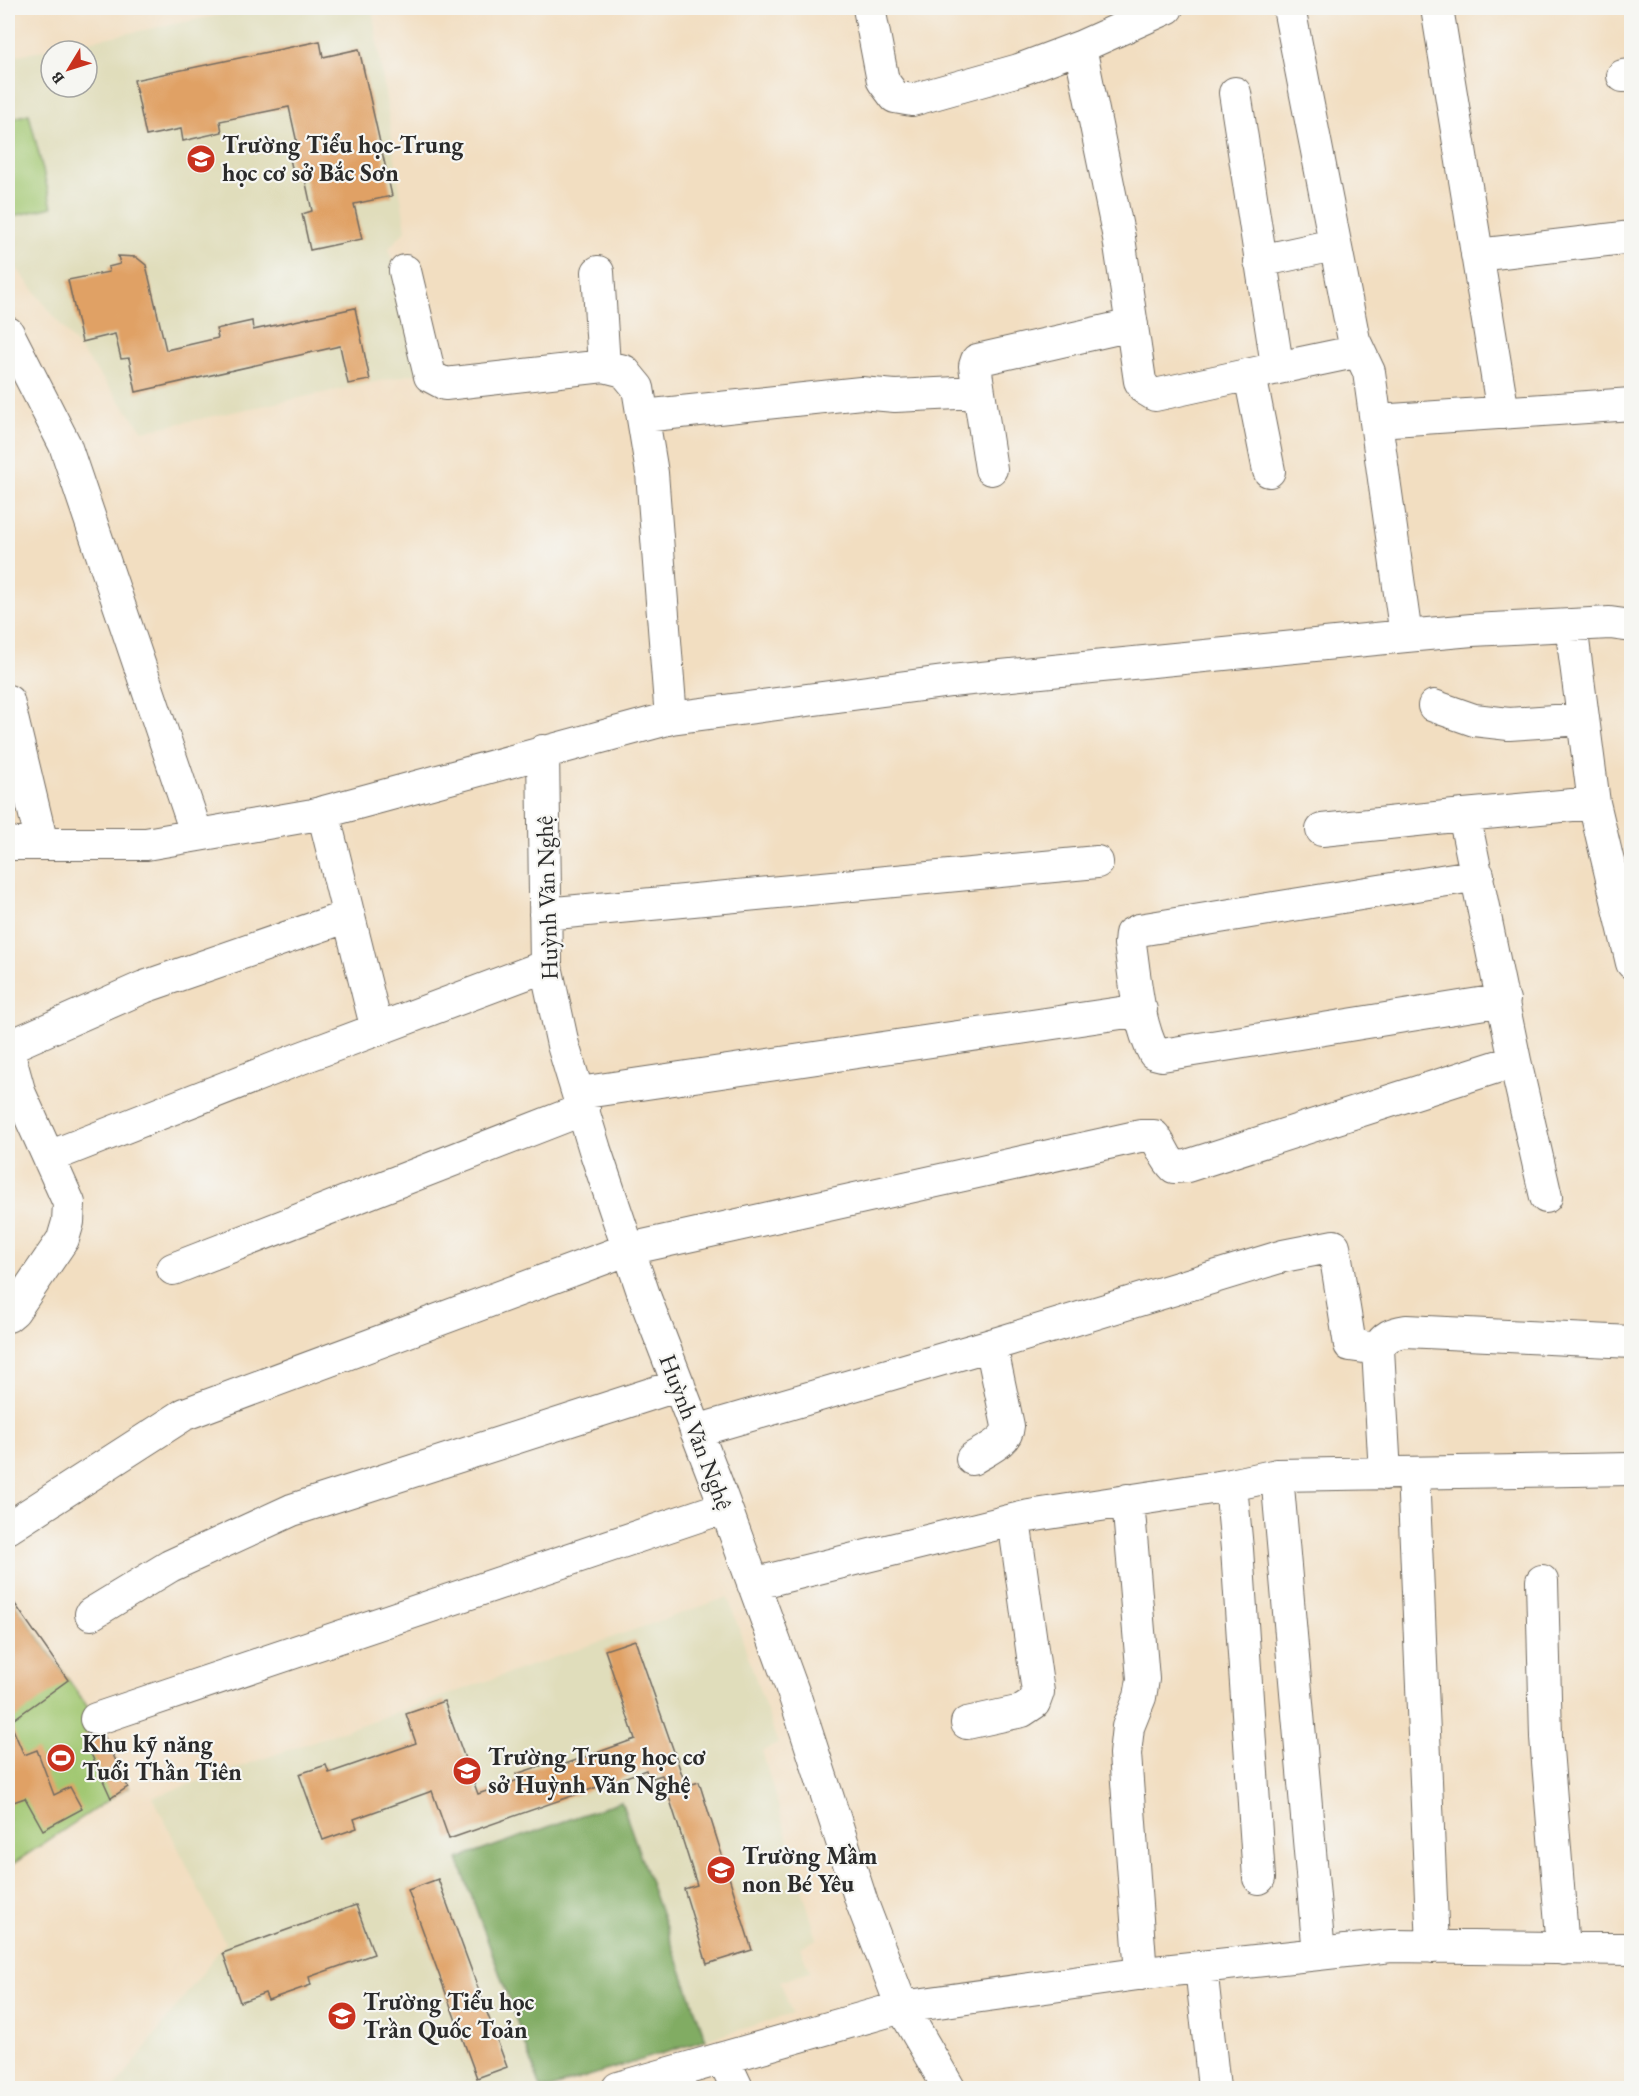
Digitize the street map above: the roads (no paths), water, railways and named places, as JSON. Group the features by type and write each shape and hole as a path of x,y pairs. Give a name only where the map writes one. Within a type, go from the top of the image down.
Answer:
{"street":[{"path":"869,8 883,81 895,97 912,100 1019,70 1080,47 1167,8"},
{"path":"1289,8 1354,340 1369,372 1406,636"},
{"path":"1437,8 1503,413"},
{"path":"1080,47 1119,238 1140,381 1145,389 1155,394 1359,351"},
{"path":"1234,93 1277,365 1262,372"},
{"path":"1477,255 1632,237"},
{"path":"1260,261 1334,244"},
{"path":"405,271 430,376 436,380 445,384 604,366 624,371 638,388 652,472 671,718"},
{"path":"598,272 604,366"},
{"path":"991,469 978,392 975,366 977,360 1132,325"},
{"path":"8,333 65,445 197,835"},
{"path":"1262,372 1269,471"},
{"path":"643,416 861,393 895,396 978,392"},
{"path":"1377,421 1632,404"},
{"path":"8,843 146,844 323,812 671,718 951,681 1406,636 1610,623 1632,626"},
{"path":"1571,625 1594,803 1630,954"},
{"path":"8,701 42,844"},
{"path":"1434,706 1474,720 1509,724 1583,719"},
{"name":"Huỳnh Văn Nghệ","path":"543,751 546,966 563,1045 595,1150 645,1298 795,1697 862,1903 902,2007 948,2088"},
{"path":"1322,830 1594,803"},
{"path":"323,812 377,1030"},
{"path":"1464,815 1546,1197"},
{"path":"545,914 1097,862"},
{"path":"1478,875 1139,930 1131,934 1130,944 1141,1010 1154,1053 1162,1055 1504,1000"},
{"path":"8,1316 14,1311 63,1239 68,1222 69,1203 20,1094 8,1049 144,987 349,916"},
{"path":"49,1157 546,966"},
{"path":"173,1269 581,1101 1141,1010"},
{"path":"8,1528 185,1414 629,1249 1140,1136 1154,1136 1169,1163 1174,1167 1187,1166 1515,1061"},
{"path":"696,1431 1284,1256 1335,1246 1350,1345 1378,1349"},
{"path":"1432,1947 1399,1473 1378,1349 1392,1333 1406,1331 1632,1342"},
{"path":"972,1459 1003,1439 1008,1432 991,1345"},
{"path":"91,1614 170,1566 292,1510 679,1385"},
{"path":"753,1584 1014,1520 1231,1485 1277,1475 1631,1468"},
{"path":"1277,1475 1319,1954"},
{"path":"1231,1485 1238,1549 1259,1878"},
{"path":"1128,1500 1143,1679 1140,1697 1128,1727 1125,1754 1141,1974"},
{"path":"96,1719 725,1507"},
{"path":"967,1723 1022,1712 1034,1703 1038,1692 1014,1520"},
{"path":"1542,1581 1546,1737 1563,1949"},
{"path":"618,2088 902,2007 1141,1974 1391,1946 1632,1949"},
{"path":"1201,1967 1214,2088"},
{"path":"723,2058 737,2088"}],"place":[{"name":"Trường Tiểu học-Trung học cơ sở Bắc Sơn","path":"201,159"},
{"name":"Khu kỹ năng Tuổi Thần Tiên","path":"61,1758"},
{"name":"Trường Trung học cơ sở Huỳnh Văn Nghệ","path":"467,1771"},
{"name":"Trường Mầm non Bé Yêu","path":"721,1870"},
{"name":"Trường Tiểu học Trần Quốc Toản","path":"342,2016"}]}
